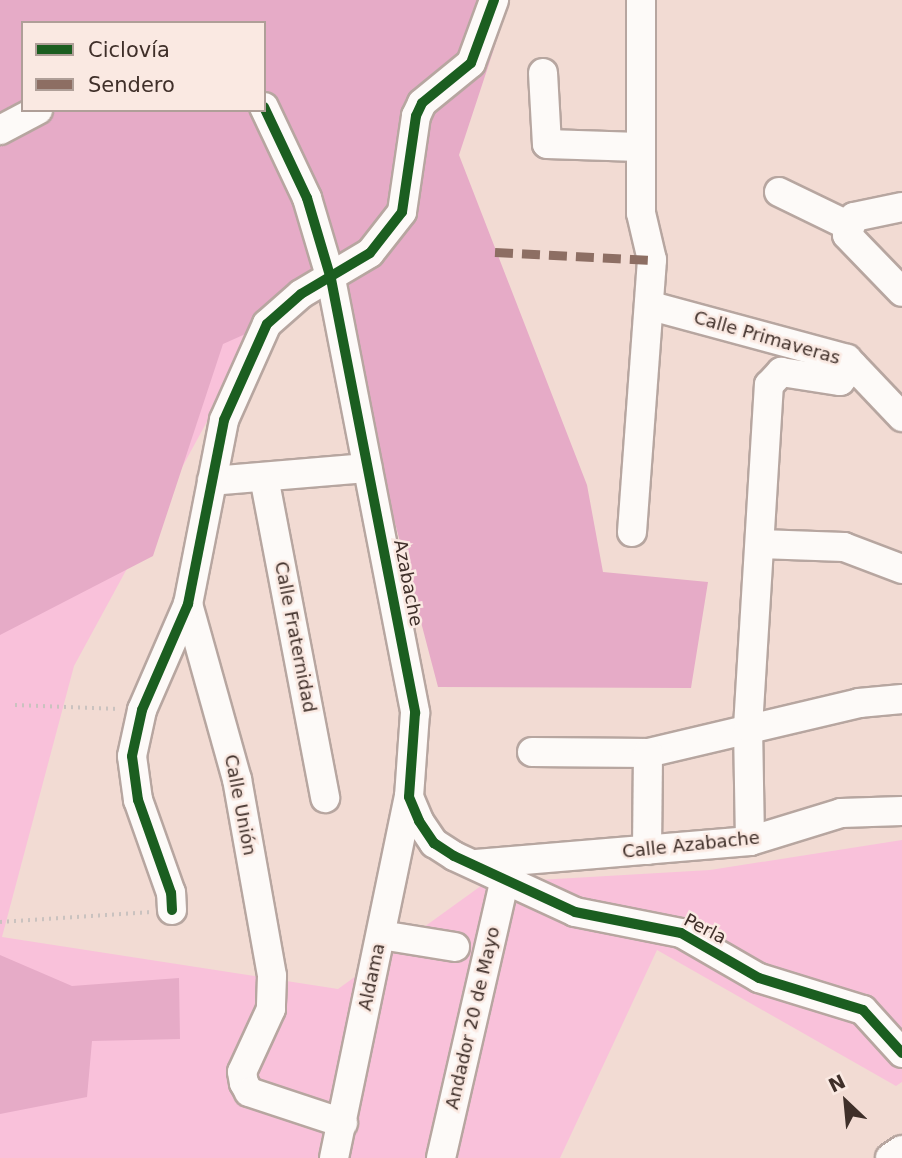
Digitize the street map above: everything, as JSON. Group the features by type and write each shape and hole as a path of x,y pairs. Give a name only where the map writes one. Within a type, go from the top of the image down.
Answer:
{"street":[{"path":"172,910 171,893 132,776 142,710 188,604 224,420 267,324 301,295 370,253 402,212 416,116 422,103 471,62 494,0"},
{"path":"632,532 651,306 652,260 641,213 641,0"},
{"path":"543,73 547,144 639,147"},
{"name":"Azabache","path":"266,111 307,198 331,279 415,713 410,797"},
{"path":"0,131 34,112"},
{"path":"779,192 847,225 852,244 902,292"},
{"path":"847,225 867,211 902,207"},
{"name":"Calle Primaveras","path":"651,306 847,359 902,417"},
{"path":"750,841 748,727 771,379 781,372 840,381 853,366"},
{"path":"212,481 367,468"},
{"name":"Calle Fraternidad","path":"264,477 325,798"},
{"path":"760,544 844,547 902,569"},
{"name":"Calle Unión","path":"188,604 237,779 272,976 271,1009 242,1072 244,1083 249,1092 342,1123"},
{"path":"532,752 648,753 748,727 902,699"},
{"path":"647,849 648,753"},
{"path":"410,797 434,843 476,864"},
{"name":"Aldama","path":"334,1158 410,797"},
{"name":"Calle Azabache","path":"476,864 750,841 841,813 902,810"},
{"name":"Perla","path":"476,864 575,912 681,933 759,978 863,1010 902,1053"},
{"name":"Andador 20 de Mayo","path":"440,1158 505,877"},
{"path":"381,935 455,947"},
{"path":"890,1158 902,1150"}],"path":[{"path":"15,705 142,710"},
{"path":"0,922 172,910"}],"shaded area":[{"path":"0,0 504,0 241,359 74,666 2,937 338,989 485,883 710,870 902,840 902,1082 896,1086 657,950 560,1158 0,1158"},
{"path":"0,0 510,0 459,155 587,485 603,572 708,582 691,688 438,687 335,294 223,344 153,556 0,635"},
{"path":"0,955 72,986 179,978 180,1039 92,1041 87,1097 0,1114"}],"marked path":[{"path":"495,252 652,260"}],"cycle path":[{"path":"172,910 171,893 138,800 132,756 142,710 188,604 224,420 267,324 301,294 370,253 402,212 416,116 422,103 471,63 494,0"},
{"path":"266,111 307,198 331,279 415,713 409,797 419,821 434,843 454,856 575,912 681,933 759,978 863,1010 902,1053"}]}
